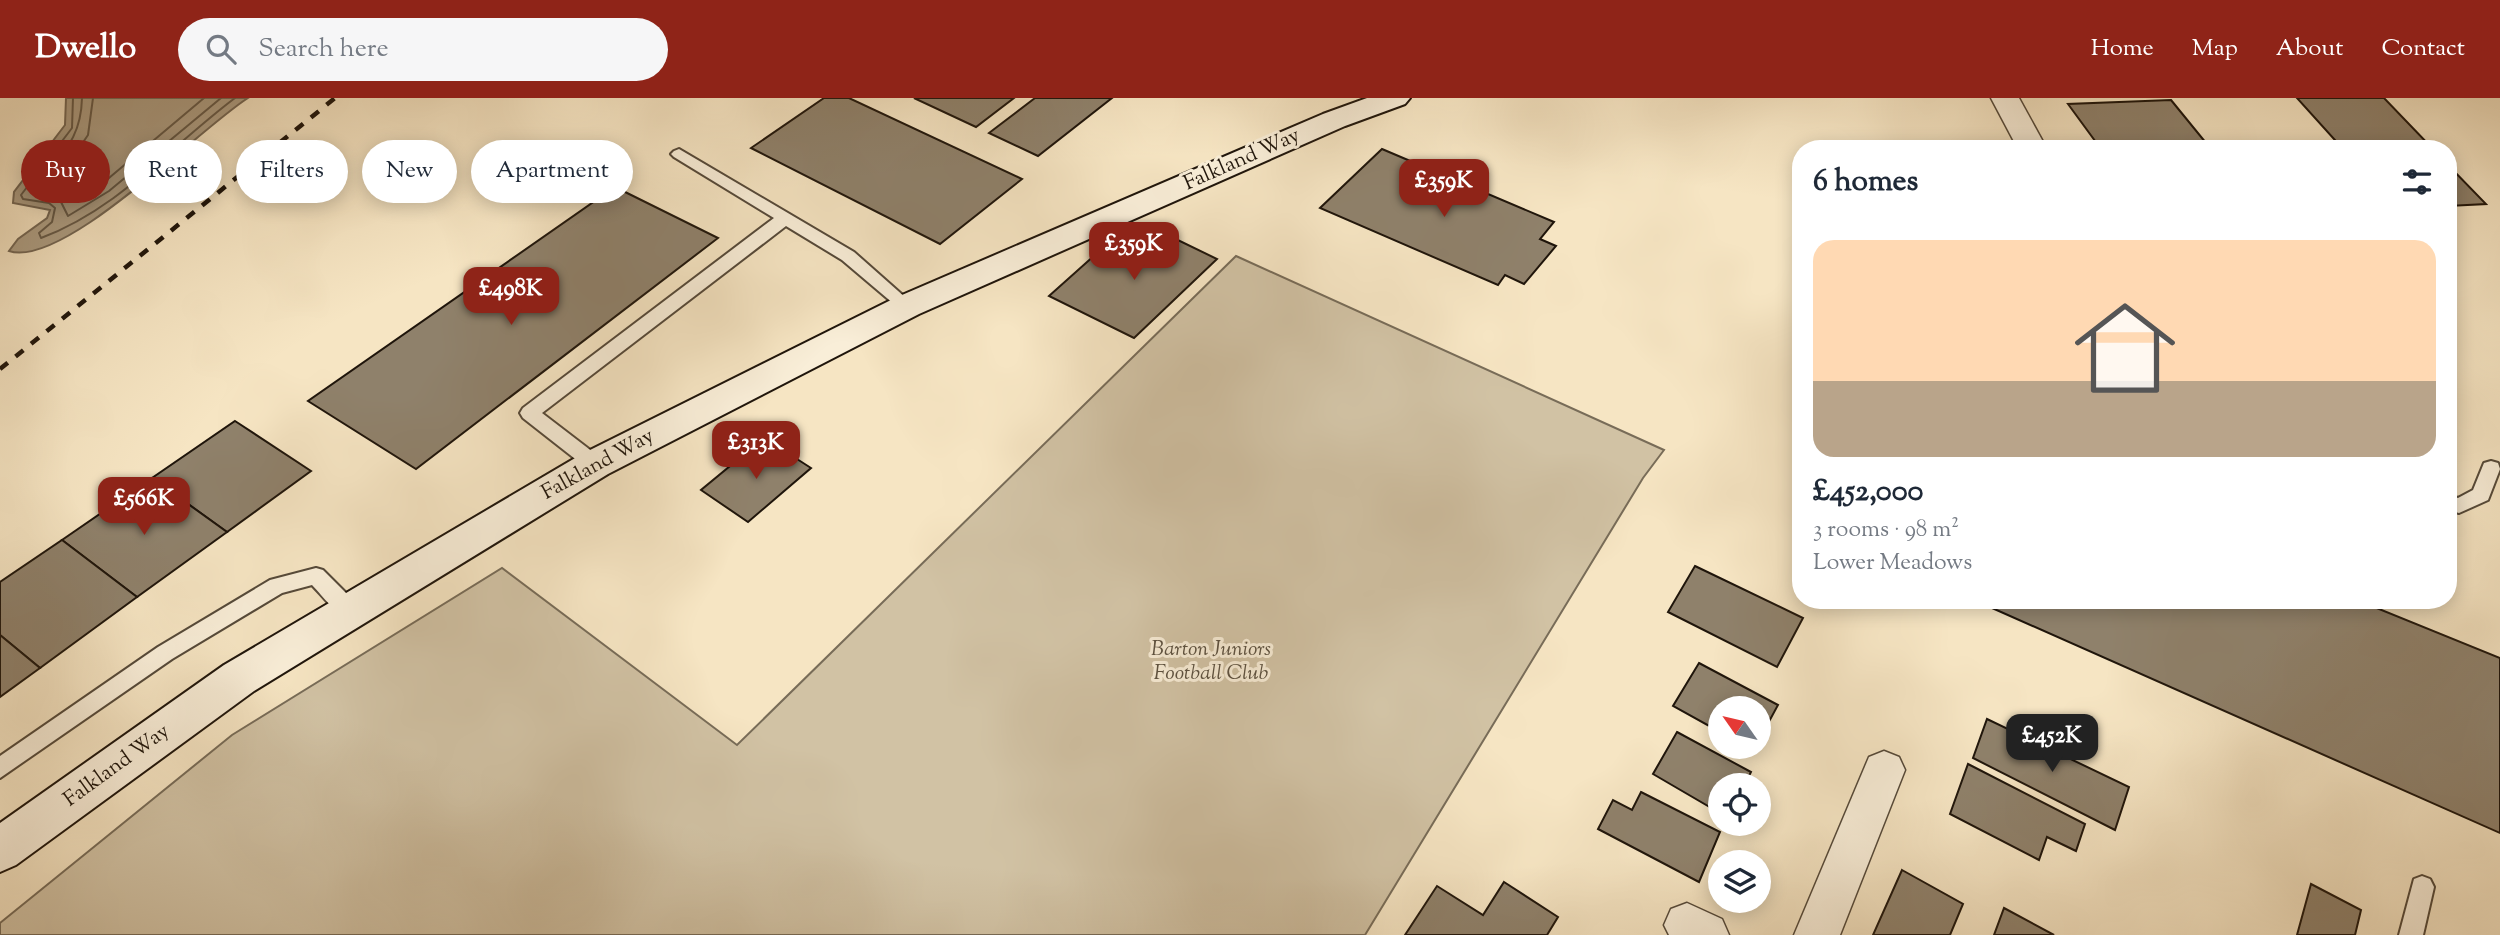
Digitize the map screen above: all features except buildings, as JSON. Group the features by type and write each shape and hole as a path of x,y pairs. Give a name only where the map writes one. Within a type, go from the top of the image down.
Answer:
{"street":[{"path":"2005,98 2028,140"},
{"name":"Falkland Way","path":"0,850 239,678 595,464 907,306 1375,100"},
{"path":"1817,935 1884,770"}],"lane":[{"path":"678,154 848,256 907,306"},
{"path":"595,464 529,413 785,218"},
{"path":"2457,505 2481,495 2491,468"},
{"path":"0,768 165,653 277,586 316,576 351,611"},
{"path":"2411,935 2422,887"}],"green space":[{"name":"Barton Juniors Football Club","path":"1236,256 1664,450 1643,478 1365,935 0,935 0,923 232,735 502,568 737,745"}],"water":[{"path":"66,98 248,98 194,140 124,140 124,197 62,239 33,251 9,251 18,239 47,218 50,210 13,203 14,192 21,183 21,203 110,203 110,140 54,140 65,125"}],"railway":[{"path":"0,369 335,98"}]}
